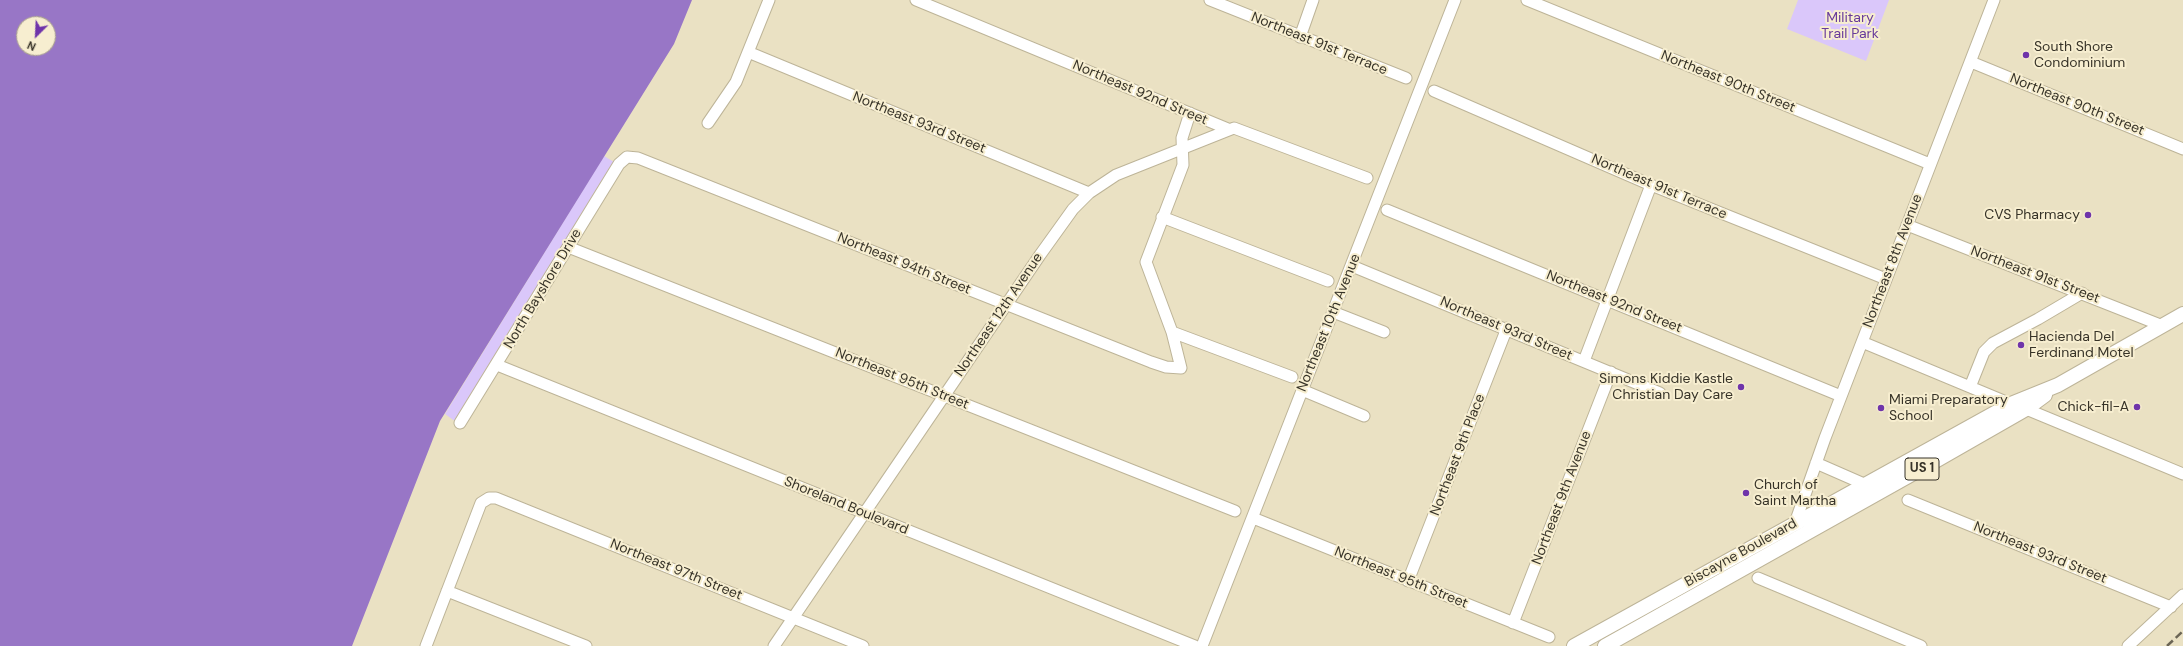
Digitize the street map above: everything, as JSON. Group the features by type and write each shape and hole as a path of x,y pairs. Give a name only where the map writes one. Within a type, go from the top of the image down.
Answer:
{"main road":[{"name":"Biscayne Boulevard","path":"1574,646 1864,484 2011,404 2058,385 2183,314"},
{"name":"Biscayne Boulevard","path":"1605,646 1782,548 2026,409 2058,385"},
{"path":"1782,548 1791,533 1794,523"},
{"path":"1655,618 1667,604 1672,592"}],"street":[{"path":"708,123 736,82 769,0"},
{"name":"Northeast 92nd Street","path":"916,0 1228,129 1234,128 1367,178"},
{"name":"Northeast 91st Terrace","path":"1210,0 1406,78"},
{"path":"1300,37 1313,0"},
{"name":"Northeast 10th Avenue","path":"1202,646 1455,0"},
{"name":"Northeast 90th Street","path":"1527,0 1930,164"},
{"name":"Northeast 8th Avenue","path":"1794,523 1841,396 1994,0"},
{"name":"Northeast 93rd Street","path":"748,52 1089,193"},
{"name":"Northeast 90th Street","path":"1971,62 2183,149"},
{"name":"Northeast 91st Terrace","path":"1434,91 1651,185 1886,279"},
{"path":"1190,113 1182,138 1184,147 1183,165 1146,262 1172,332 1292,377"},
{"name":"Northeast 12th Avenue","path":"774,646 1059,228 1089,193 1116,175 1228,129"},
{"name":"North Bayshore Drive","path":"460,423 619,164 627,157"},
{"name":"Northeast 94th Street","path":"627,157 638,158 1158,364 1181,368 1172,332"},
{"path":"1584,361 1651,185"},
{"name":"Northeast 92nd Street","path":"1387,210 1608,299 1841,396"},
{"path":"1162,217 1328,280"},
{"name":"Northeast 91st Street","path":"1907,225 2163,326"},
{"name":"Northeast 95th Street","path":"568,247 1235,512"},
{"name":"Northeast 93rd Street","path":"1352,266 1507,328 1660,393"},
{"path":"1970,387 1984,352 1993,343 2082,293"},
{"path":"1333,312 1384,332"},
{"name":"Northeast 9th Place","path":"1408,581 1507,328"},
{"path":"1862,342 2011,404"},
{"name":"Shoreland Boulevard","path":"497,365 1195,646"},
{"name":"Northeast 9th Avenue","path":"1513,623 1611,372"},
{"path":"1302,390 1364,416"},
{"path":"2026,409 2183,474"},
{"path":"1816,463 1864,484"},
{"name":"Northeast 97th Street","path":"447,591 481,503 489,498 496,498 793,617 802,623 863,646"},
{"name":"Northeast 93rd Street","path":"1908,500 2171,607"},
{"name":"Northeast 95th Street","path":"1253,518 1548,637"},
{"path":"1758,578 1921,646"},
{"path":"426,646 447,591 586,646"},
{"path":"2128,646 2183,596"}],"green space":[{"name":"Military Trail Park","path":"1798,0 1889,0 1866,61 1787,29"},
{"path":"604,156 614,162 456,422 445,414"}],"shaded area":[{"path":"0,0 692,0 674,44 440,421 352,646 0,646"}],"railway":[{"path":"2167,646 2183,631"}],"place":[{"name":"South Shore Condominium","path":"2026,55"},
{"name":"CVS Pharmacy","path":"2088,215"},
{"name":"Hacienda Del Ferdinand Motel","path":"2021,345"},
{"name":"Simons Kiddie Kastle Christian Day Care","path":"1741,387"},
{"name":"Chick-fil-A","path":"2137,407"},
{"name":"Miami Preparatory School","path":"1881,408"},
{"name":"Church of Saint Martha","path":"1746,493"}]}
